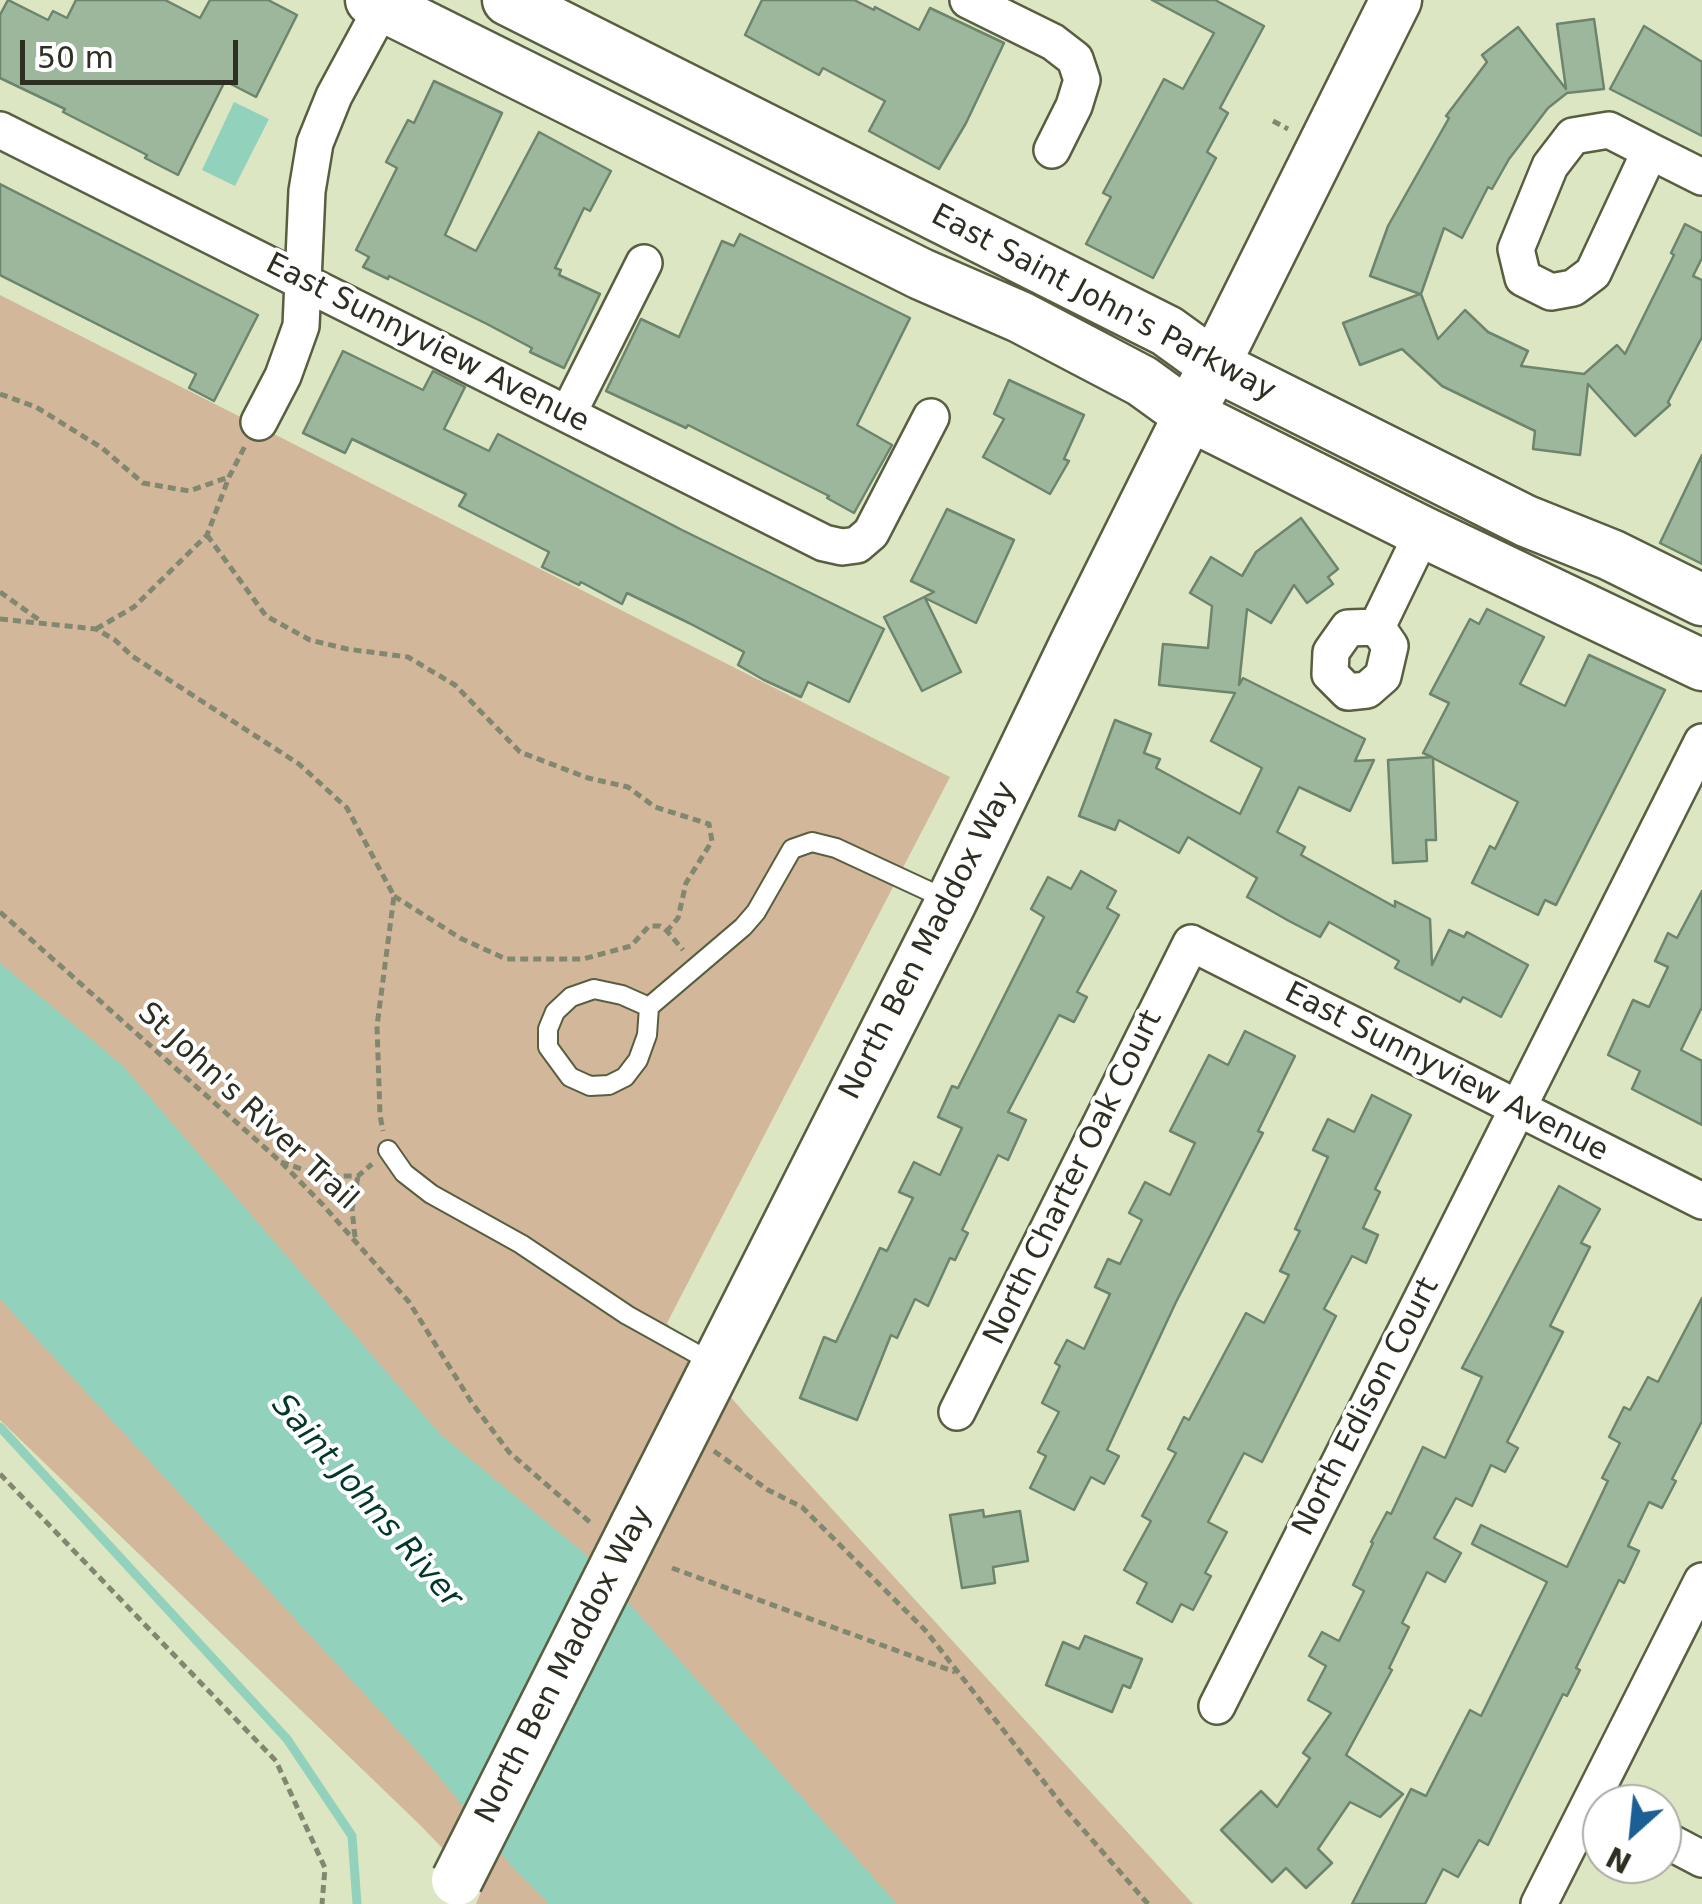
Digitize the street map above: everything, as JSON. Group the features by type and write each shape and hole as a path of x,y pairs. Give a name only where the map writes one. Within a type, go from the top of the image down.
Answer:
{"main road":[{"name":"East Saint John's Parkway","path":"508,0 1167,331 1214,366 1526,521 1611,555 1702,600"},
{"name":"North Ben Maddox Way","path":"451,1892 614,1525 681,1435 951,902 1396,0"},
{"name":"East Saint John's Parkway","path":"380,2 921,274 1020,317 1134,377 1189,415 1702,665"}],"street":[{"path":"968,0 1053,42 1075,59 1082,80 1052,150"},
{"path":"259,422 283,376 302,326 307,191 315,144 380,2"},
{"name":"East Sunnyview Avenue","path":"0,130 824,542 857,546 881,519 930,417"},
{"path":"1650,151 1593,273 1572,288 1550,292 1523,278 1516,248 1550,166 1574,136 1609,130 1650,151 1702,178"},
{"path":"568,414 644,263"},
{"path":"1377,627 1423,532"},
{"name":"North Edison Court","path":"1217,1706 1702,742"},
{"name":"East Sunnyview Avenue","path":"1191,943 1702,1201"},
{"name":"North Charter Oak Court","path":"958,1412 1191,943"},
{"path":"1607,1784 1702,1581"},
{"path":"1539,1904 1582,1831"}],"lane":[{"path":"649,1007 622,995 594,989 571,997 555,1012 548,1029 548,1047 570,1078 590,1086 609,1085 625,1077 638,1060 647,1035 649,1007 756,912 792,849 812,842 836,848 951,902"},
{"path":"388,1150 404,1174 431,1194 520,1244 627,1315 716,1364"}],"path":[{"path":"0,394 36,406 102,448 143,483 189,491 228,477"},
{"path":"96,629 134,607 207,535 228,477 259,422"},
{"path":"207,535 266,616 310,640 347,650 408,657 455,685 520,752 588,778 628,787 655,806 710,824 712,842 686,883 678,918 667,930"},
{"path":"0,592 43,623"},
{"path":"0,619 96,629 299,764 347,808 394,896 460,938 506,959 583,958 631,946 649,926 660,926 696,966"},
{"path":"355,1241 352,1209 358,1176 388,1150 380,1116 378,1026 394,896"},
{"name":"St John's River Trail","path":"0,912 281,1162 409,1302 472,1403 509,1452 614,1525"},
{"path":"281,1162 322,1176 358,1176"},
{"path":"681,1435 726,1458 768,1490 802,1507 925,1630 1066,1810 1148,1904"},
{"path":"0,1474 276,1760 324,1868 322,1904"},
{"path":"672,1568 958,1672"}],"shaded area":[{"path":"0,295 950,777 667,1323 748,1417 1193,1904 476,1904 482,1889 420,1825 0,1420"}],"water":[{"path":"234,102 269,119 235,186 202,170"},
{"name":"Saint Johns River","path":"0,963 122,1065 440,1434 584,1553 897,1904 549,1904 514,1869 427,1762 0,1299"}],"building":[{"path":"8,0 48,20 53,11 67,18 76,0 165,0 200,18 210,0 268,0 297,15 256,97 225,81 178,175 63,112 65,109 0,78 0,15"},
{"path":"762,0 854,0 919,30 930,8 1004,43 939,169 869,131 885,101 823,68 819,75 745,35"},
{"path":"1152,0 1215,0 1264,26 1220,108 1228,113 1207,152 1216,158 1153,278 1086,244 1111,197 1103,193 1164,79 1183,89 1214,33"},
{"path":"1594,19 1604,89 1567,93 1548,108 1509,159 1492,189 1488,187 1462,238 1444,228 1421,294 1438,339 1465,310 1488,332 1528,351 1521,366 1584,374 1617,345 1625,354 1674,255 1671,253 1685,224 1702,233 1702,258 1693,276 1702,280 1702,337 1668,402 1670,405 1635,436 1588,384 1580,455 1533,449 1535,431 1442,386 1402,349 1360,365 1343,323 1420,294 1370,276 1388,226 1449,118 1446,116 1487,62 1482,55 1518,27 1566,89 1557,24"},
{"path":"1644,26 1702,62 1702,136 1610,89"},
{"path":"434,81 502,113 445,235 476,251 539,132 611,171 590,211 584,208 555,268 561,270 559,275 600,294 564,368 487,324 363,267 369,257 356,250 397,168 386,162 408,120 414,123"},
{"path":"0,184 258,315 214,401 189,388 196,374 0,275"},
{"path":"740,234 910,318 857,425 892,445 854,513 829,496 688,425 686,428 606,391 641,319 679,337 722,241 734,246"},
{"path":"343,351 423,390 433,371 465,387 444,429 489,451 498,434 884,629 849,702 808,682 801,697 764,680 738,665 744,652 689,623 627,593 622,604 542,567 549,552 459,506 466,494 352,439 345,453 303,433"},
{"path":"1009,380 1084,415 1064,459 1069,461 1050,494 983,457 1004,419 994,414"},
{"path":"1702,455 1702,564 1660,543"},
{"path":"947,509 1014,540 976,623 925,598 961,672 922,691 884,617 934,592 911,581"},
{"path":"1301,518 1338,569 1328,577 1333,584 1307,603 1294,585 1271,623 1247,609 1239,685 1243,678 1365,739 1355,761 1374,760 1350,811 1299,787 1277,832 1305,847 1301,855 1395,907 1395,901 1430,919 1432,965 1449,930 1464,937 1467,932 1528,965 1501,1017 1463,997 1460,1002 1395,968 1399,961 1329,922 1320,937 1247,897 1257,878 1188,837 1179,853 1119,820 1115,830 1079,816 1115,720 1151,734 1144,753 1160,759 1156,768 1240,814 1262,768 1211,741 1235,693 1159,685 1163,644 1208,648 1212,606 1190,593 1211,557 1242,576 1256,552"},
{"path":"1487,609 1544,637 1520,684 1565,706 1589,655 1665,690 1556,905 1545,900 1538,915 1472,883 1490,846 1495,849 1518,802 1433,758 1436,840 1426,840 1427,861 1393,863 1388,760 1432,757 1423,753 1449,703 1430,694 1470,619 1479,624"},
{"path":"1081,871 1116,891 1107,908 1119,915 1077,992 1087,997 1074,1022 1059,1015 1008,1112 1026,1120 1008,1160 998,1155 962,1230 968,1233 955,1260 950,1258 928,1306 915,1299 897,1338 891,1335 857,1420 800,1398 824,1337 836,1342 880,1248 887,1251 913,1198 899,1192 914,1162 940,1175 962,1128 938,1117 952,1086 958,1088 1044,917 1031,909 1048,877 1071,889"},
{"path":"1702,891 1702,1007 1681,1050 1702,1061 1702,1125 1632,1089 1640,1071 1608,1055 1633,1000 1649,1007 1668,967 1655,961 1668,933 1677,938"},
{"path":"1245,1031 1295,1056 1258,1131 1263,1133 1176,1302 1107,1450 1119,1456 1104,1484 1091,1477 1074,1510 1030,1488 1046,1456 1038,1452 1059,1412 1042,1403 1060,1366 1055,1363 1067,1340 1084,1349 1110,1294 1095,1287 1108,1259 1120,1264 1142,1220 1129,1213 1145,1182 1170,1195 1195,1143 1170,1131 1209,1055 1228,1065"},
{"path":"1372,1095 1411,1115 1375,1189 1380,1192 1363,1228 1378,1235 1366,1263 1352,1256 1324,1309 1336,1316 1262,1462 1244,1453 1208,1522 1227,1532 1205,1573 1211,1576 1193,1610 1181,1604 1172,1622 1137,1603 1147,1583 1124,1570 1151,1521 1142,1516 1176,1453 1168,1449 1184,1417 1189,1420 1246,1313 1264,1323 1289,1275 1280,1271 1328,1157 1313,1150 1328,1119 1354,1132"},
{"path":"1559,1186 1600,1209 1581,1243 1590,1247 1550,1326 1563,1332 1507,1442 1518,1448 1505,1472 1491,1465 1472,1506 1456,1498 1434,1538 1461,1553 1445,1582 1427,1572 1402,1623 1409,1627 1389,1668 1392,1670 1346,1755 1403,1794 1380,1817 1350,1802 1318,1849 1332,1863 1306,1888 1286,1868 1272,1882 1221,1830 1261,1791 1277,1807 1310,1758 1303,1753 1331,1713 1308,1700 1326,1666 1309,1656 1322,1632 1339,1641 1364,1591 1353,1585 1371,1542 1387,1512 1391,1514 1423,1447 1445,1458 1482,1377 1462,1368"},
{"path":"1702,1298 1702,1421 1672,1479 1676,1481 1662,1508 1649,1502 1628,1546 1639,1551 1624,1583 1619,1580 1576,1668 1580,1670 1567,1696 1563,1694 1488,1845 1479,1840 1458,1877 1443,1869 1425,1904 1352,1904 1411,1789 1426,1796 1470,1710 1481,1716 1547,1582 1472,1544 1481,1525 1567,1567 1608,1481 1602,1478 1620,1443 1609,1437 1624,1407 1630,1410 1648,1377 1658,1382"},
{"path":"983,1510 984,1517 1020,1511 1028,1561 993,1567 995,1583 962,1588 950,1515"},
{"path":"1085,1636 1142,1659 1130,1688 1123,1685 1112,1712 1046,1685 1063,1642 1079,1649"}],"waterway":[{"path":"0,1427 287,1739 352,1836 357,1904"}]}
